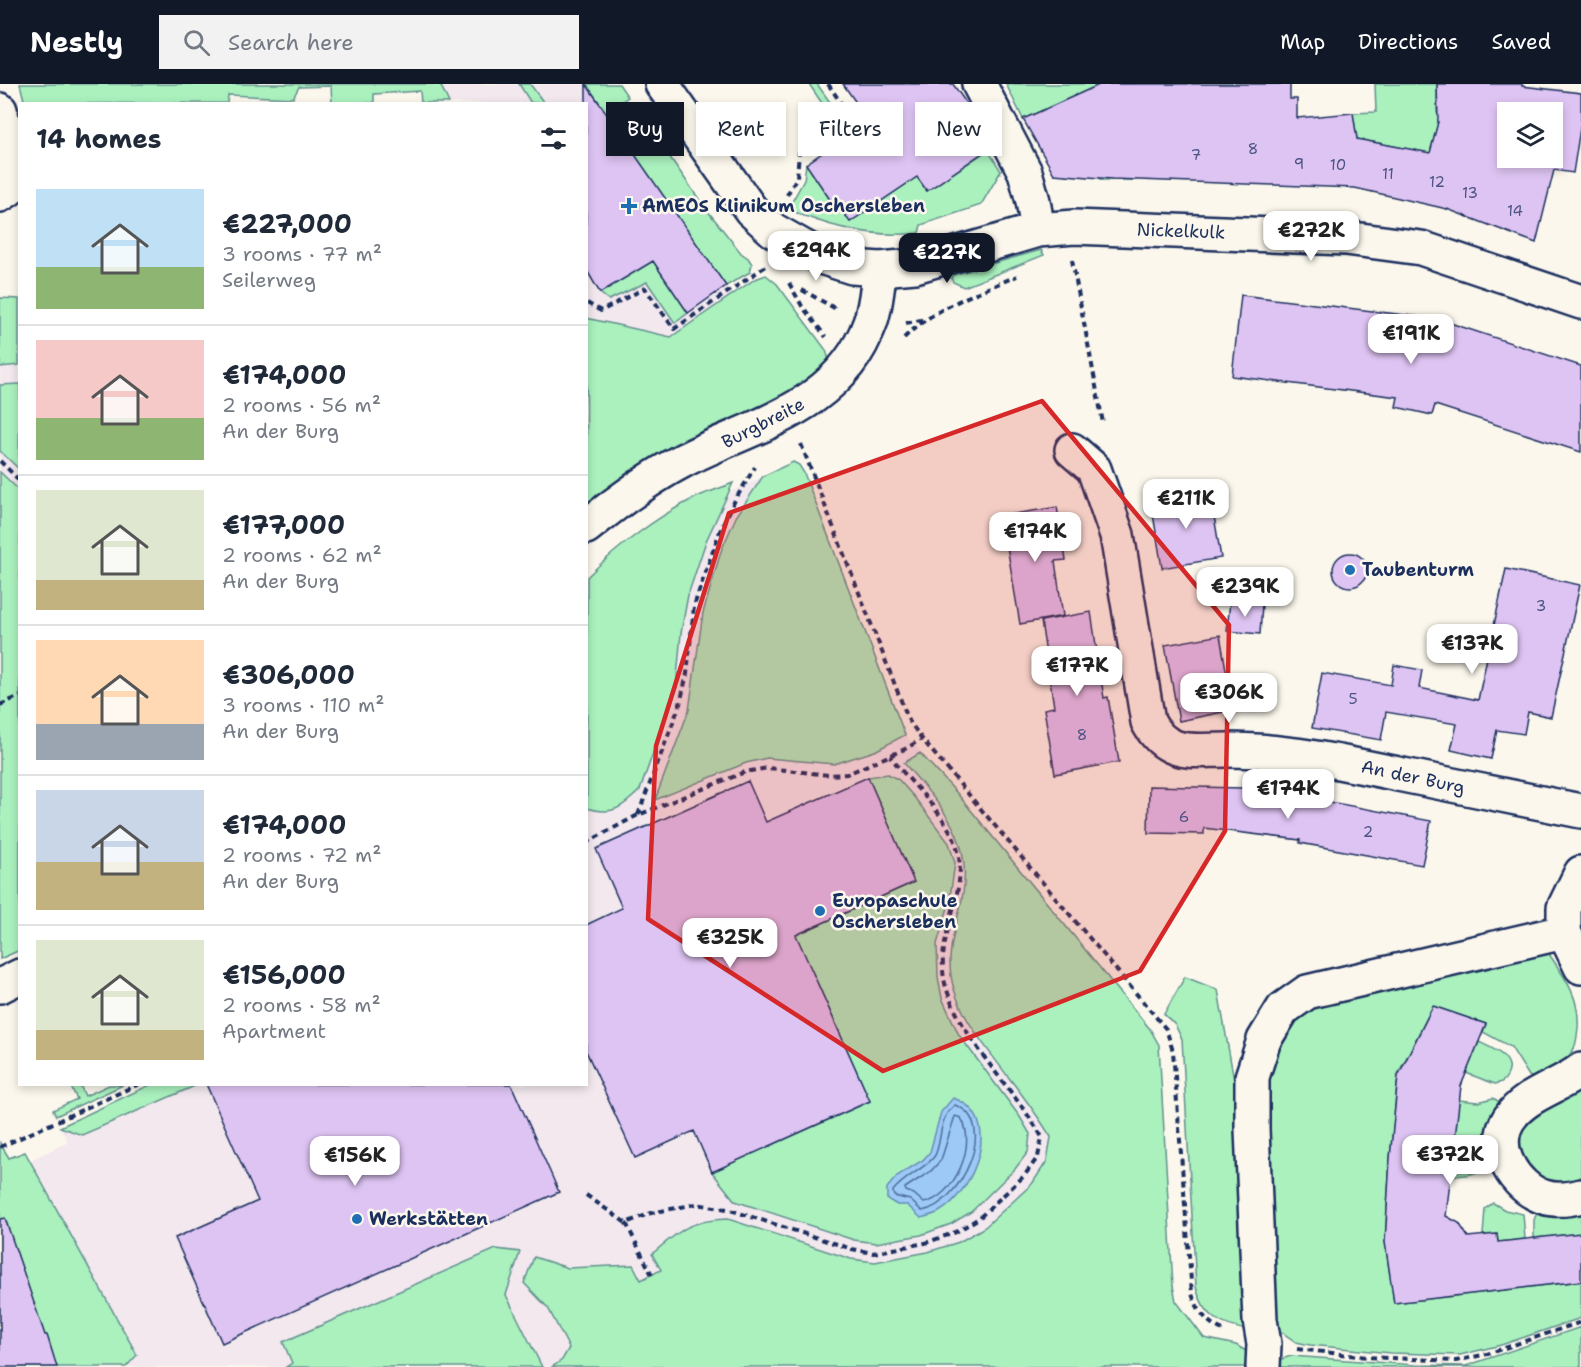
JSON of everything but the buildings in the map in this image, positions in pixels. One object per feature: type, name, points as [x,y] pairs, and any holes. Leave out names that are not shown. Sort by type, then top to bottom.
[{"type":"street","name":"Nickelkulk","points":[[662,84],[751,210],[773,230],[821,257],[852,267],[880,269],[915,266],[1038,230],[1074,227],[1346,238],[1421,248],[1581,302]]},
{"type":"street","points":[[979,84],[1025,172],[1038,230]]},
{"type":"street","points":[[0,110],[15,176],[9,198]]},
{"type":"street","name":"Burgbreite","points":[[588,526],[652,479],[685,460],[796,410],[824,389],[852,359],[861,344],[871,322],[880,269]]},
{"type":"street","name":"An der Burg","points":[[1072,450],[1094,469],[1117,535],[1148,722],[1154,733],[1164,743],[1182,750],[1255,750],[1310,756],[1581,811]]},
{"type":"street","points":[[1581,873],[1564,908],[1564,932],[1581,967]]},
{"type":"street","points":[[1263,1356],[1259,1308],[1252,1077],[1264,1040],[1283,1009],[1307,992],[1564,932]]},
{"type":"street","points":[[0,986],[18,977]]},
{"type":"street","points":[[1581,1070],[1520,1106],[1508,1120],[1503,1139],[1504,1156],[1510,1169],[1526,1189],[1546,1198],[1568,1200],[1581,1196]]},
{"type":"path","points":[[828,84],[841,102]]},
{"type":"path","points":[[773,230],[780,208],[798,177],[799,156]]},
{"type":"path","points":[[1080,258],[1071,258],[1103,423]]},
{"type":"path","points":[[588,304],[601,311],[645,288],[674,328],[767,266]]},
{"type":"path","points":[[926,319],[951,303],[1023,273]]},
{"type":"path","points":[[800,443],[909,721],[1166,1029],[1173,1051],[1192,1294],[1209,1323],[1263,1356],[1456,1361],[1487,1354],[1581,1322]]},
{"type":"path","points":[[0,461],[18,479]]},
{"type":"path","points":[[638,814],[680,704],[687,674],[694,606],[702,582],[720,531],[735,500],[757,464]]},
{"type":"path","points":[[0,705],[18,697]]},
{"type":"path","points":[[588,842],[638,814],[745,772],[768,768],[829,775],[847,774],[890,756],[922,739]]},
{"type":"path","points":[[626,1223],[651,1213],[696,1204],[727,1209],[852,1249],[873,1253],[925,1243],[956,1232],[979,1218],[1024,1176],[1038,1157],[1042,1137],[1027,1112],[966,1031],[956,1014],[946,985],[943,965],[945,942],[960,877],[958,853],[953,838],[938,815],[890,756]]},
{"type":"path","points":[[0,1147],[135,1086]]},
{"type":"path","points":[[586,1195],[626,1223],[652,1275]]},
{"type":"highlighted area","points":[[1042,401],[1229,625],[1225,831],[1140,971],[883,1071],[648,919],[656,746],[729,513]]},
{"type":"shaded area","name":"AMEOS Klinikum Oschersleben","points":[[440,84],[586,84],[606,113],[606,156],[636,156],[788,374],[588,471],[588,102],[449,102]]},
{"type":"shaded area","points":[[0,298],[18,299],[18,509],[0,489]]},
{"type":"shaded area","name":"Europaschule Oschersleben","points":[[793,462],[799,465],[905,734],[956,792],[1150,1029],[1159,1045],[1173,1286],[1176,1301],[1204,1338],[1206,1367],[100,1367],[14,1168],[68,1142],[60,1127],[150,1086],[588,1086],[588,594],[729,493]]},
{"type":"green space","points":[[20,84],[440,84],[449,102],[421,102],[420,91],[374,94],[374,102],[332,102],[331,86],[299,87],[293,98],[228,95],[227,102],[24,102]]},
{"type":"green space","points":[[519,84],[530,84],[543,102],[530,102]]},
{"type":"green space","points":[[586,84],[619,84],[628,97],[621,102],[606,102],[606,112]]},
{"type":"green space","points":[[809,84],[817,84],[830,102],[821,102]]},
{"type":"green space","points":[[1006,84],[1136,84],[1136,180],[1100,180],[1092,88],[1023,119]]},
{"type":"green space","points":[[1375,84],[1437,84],[1437,113],[1440,116],[1430,153],[1357,139],[1353,113],[1376,112]]},
{"type":"green space","points":[[635,156],[669,156],[703,205],[741,253],[748,258],[752,264],[750,272],[726,286]]},
{"type":"green space","points":[[979,156],[992,156],[1001,171],[981,205],[921,225],[919,233],[868,233],[836,226],[788,209],[804,180],[806,164],[833,204],[836,202],[850,222],[917,177],[927,191]]},
{"type":"green space","points":[[1041,250],[1044,255],[964,287],[953,282],[951,278],[953,275]]},
{"type":"green space","points":[[653,261],[688,313],[675,323],[647,282],[609,300],[600,293]]},
{"type":"green space","points":[[766,275],[777,284],[826,350],[829,360],[814,376],[781,402],[679,446],[634,470],[588,505],[588,318],[671,337],[755,279]]},
{"type":"green space","points":[[0,298],[18,299],[18,365],[0,367]]},
{"type":"green space","points":[[18,384],[18,468],[0,451],[0,385]]},
{"type":"green space","points":[[793,462],[799,465],[804,473],[905,735],[875,751],[834,764],[767,758],[746,763],[655,800],[689,710],[703,613],[721,551],[736,517],[763,476]]},
{"type":"green space","points":[[0,472],[18,489],[18,951],[0,959]]},
{"type":"green space","points":[[733,483],[706,541],[688,595],[681,633],[676,688],[640,790],[628,802],[616,809],[603,811],[588,808],[588,576],[625,543],[654,522],[699,496]]},
{"type":"green space","points":[[920,753],[956,792],[1150,1029],[1159,1045],[1173,1286],[1176,1301],[1204,1338],[1236,1345],[1254,1356],[1253,1367],[552,1367],[562,1360],[569,1348],[548,1308],[524,1283],[534,1257],[568,1268],[633,1265],[641,1280],[661,1270],[652,1254],[678,1233],[695,1224],[728,1219],[851,1259],[875,1262],[928,1252],[959,1242],[985,1227],[1032,1184],[1047,1161],[1051,1137],[976,1034],[954,989],[950,958],[964,885],[964,864],[961,845],[954,828],[932,796],[904,763]]},
{"type":"green space","points":[[888,774],[899,780],[949,843],[955,863],[949,904],[937,944],[938,977],[942,998],[959,1035],[1030,1134],[1028,1152],[1015,1169],[971,1212],[951,1224],[921,1235],[876,1243],[854,1240],[735,1201],[712,1172],[870,1101],[813,973],[765,948],[914,882],[868,777]]},
{"type":"green space","points":[[1549,954],[1574,997],[1578,1027],[1573,1050],[1556,1067],[1536,1080],[1529,1076],[1511,1047],[1483,1032],[1486,1024],[1433,1006],[1398,1074],[1385,1242],[1394,1303],[1581,1281],[1581,1318],[1501,1345],[1460,1355],[1391,1353],[1310,1345],[1296,1342],[1273,1326],[1267,1099],[1273,1063],[1291,1026],[1313,1004],[1478,967]]},
{"type":"green space","points":[[1185,977],[1218,990],[1240,1114],[1250,1330],[1222,1323],[1215,1318],[1203,1306],[1196,1287],[1182,1039],[1175,1025],[1164,1014]]},
{"type":"green space","points":[[1479,1042],[1502,1054],[1509,1064],[1506,1078],[1502,1082],[1495,1084],[1466,1073]]},
{"type":"green space","points":[[70,1086],[80,1086],[85,1096],[107,1086],[121,1086],[56,1116],[53,1110],[77,1099]]},
{"type":"green space","points":[[148,1086],[195,1086],[82,1135],[60,1127]]},
{"type":"green space","points":[[1581,1087],[1581,1184],[1560,1187],[1534,1179],[1517,1147],[1521,1124],[1529,1114]]},
{"type":"green space","points":[[1493,1098],[1503,1104],[1492,1163],[1472,1174],[1450,1176],[1459,1100],[1478,1102]]},
{"type":"green space","points":[[0,1143],[9,1158],[25,1152],[137,1355],[126,1367],[0,1367]]},
{"type":"green space","points":[[1493,1203],[1505,1210],[1523,1214],[1525,1239],[1498,1242],[1497,1234],[1483,1235],[1485,1209]]},
{"type":"green space","points":[[1581,1210],[1581,1233],[1534,1238],[1534,1220],[1537,1213]]},
{"type":"green space","points":[[496,1249],[520,1252],[506,1295],[542,1367],[286,1367],[292,1363],[283,1342]]},
{"type":"green space","points":[[1581,1327],[1581,1367],[1274,1367],[1282,1359],[1291,1356],[1415,1365],[1466,1366]]},
{"type":"water","points":[[953,1098],[969,1107],[978,1121],[981,1137],[979,1154],[973,1172],[952,1202],[937,1213],[921,1218],[907,1205],[897,1205],[887,1199],[887,1188],[897,1176],[923,1160],[930,1152],[941,1112]]},
{"type":"place","name":"AMEOS Klinikum Oschersleben","points":[[629,206]]},
{"type":"place","name":"Taubenturm","points":[[1350,570]]},
{"type":"place","name":"Europaschule Oschersleben","points":[[820,911]]},
{"type":"place","name":"Werkstätten","points":[[357,1219]]}]
